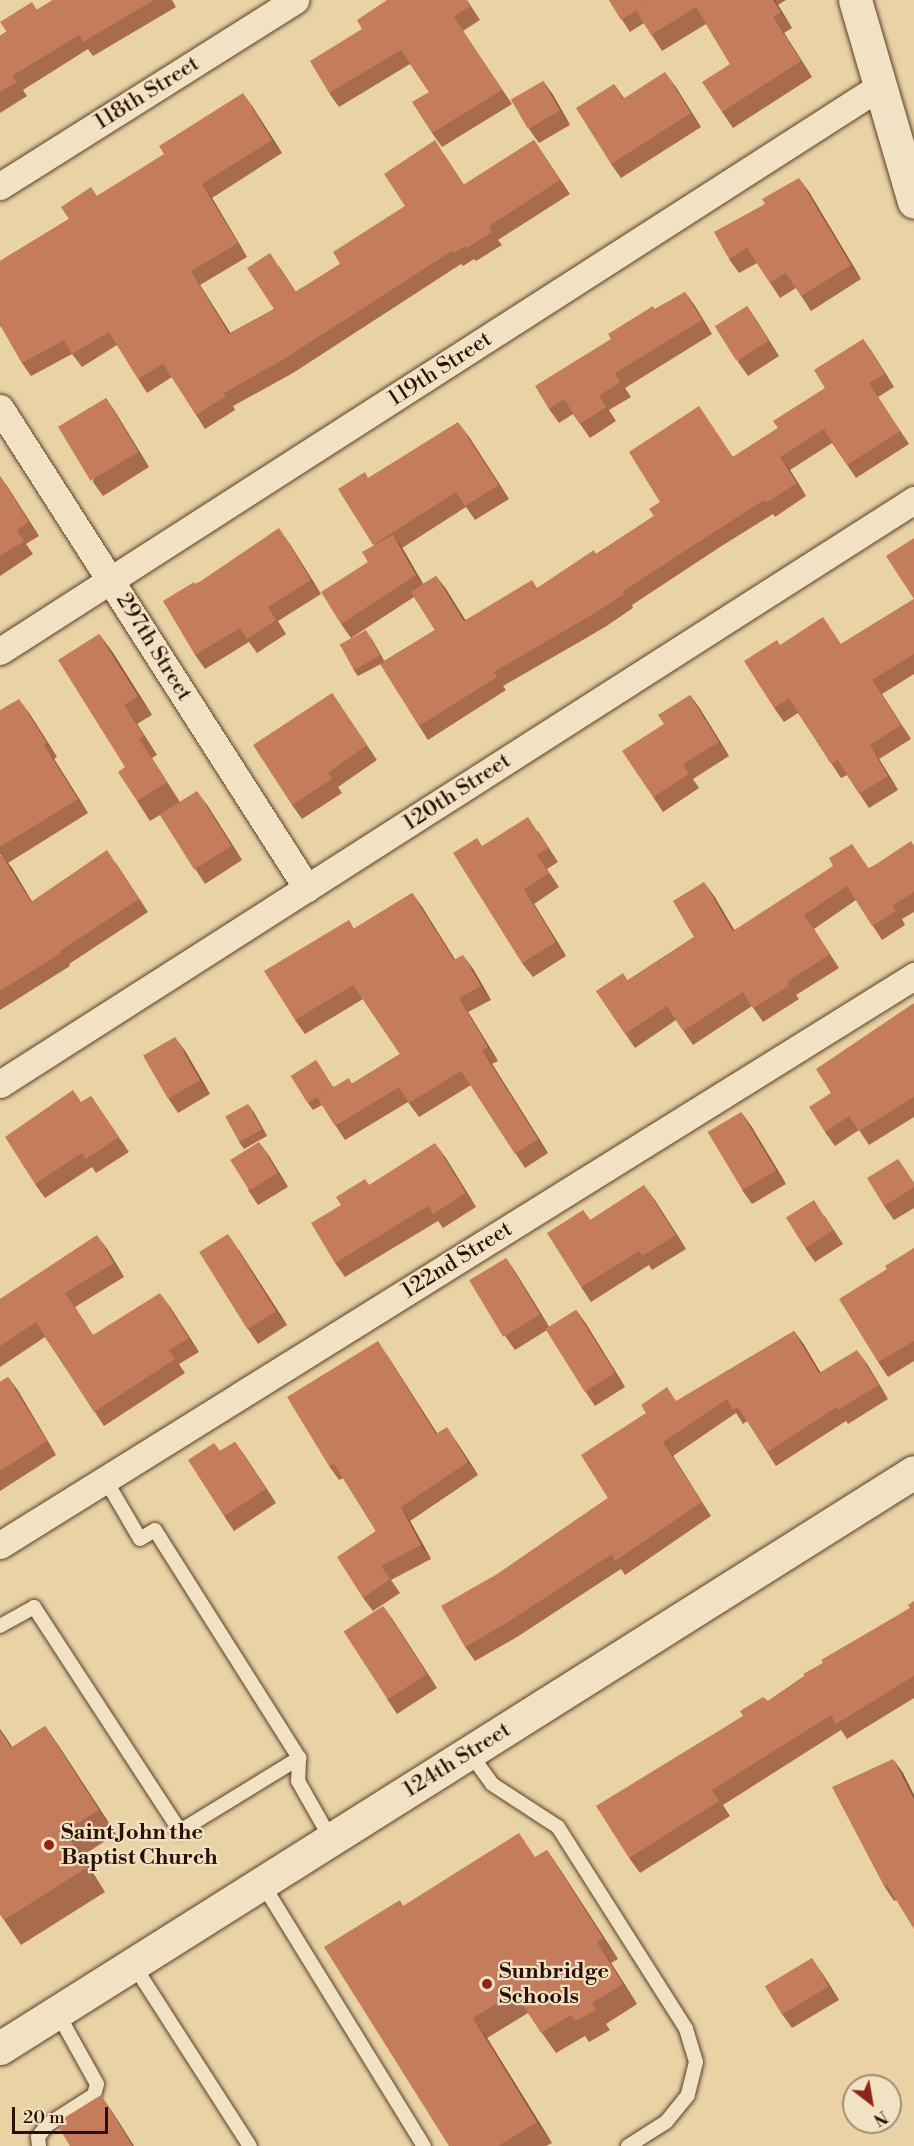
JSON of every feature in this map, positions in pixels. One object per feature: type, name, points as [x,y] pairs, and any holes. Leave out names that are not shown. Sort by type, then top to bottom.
[{"type":"street","name":"118th Street","points":[[0,186],[295,0]]},
{"type":"street","points":[[855,0],[914,202]]},
{"type":"street","name":"119th Street","points":[[0,651],[879,87]]},
{"type":"street","name":"297th Street","points":[[0,408],[307,888]]},
{"type":"street","name":"120th Street","points":[[0,1084],[914,500]]},
{"type":"street","name":"122nd Street","points":[[0,1545],[914,976]]},
{"type":"street","name":"124th Street","points":[[0,2048],[914,1472]]},
{"type":"lane","points":[[105,1479],[140,1539],[155,1530],[299,1758],[298,1780],[331,1839]]},
{"type":"lane","points":[[0,1626],[34,1607],[180,1831],[299,1758]]},
{"type":"lane","points":[[469,1752],[492,1784],[558,1827],[686,2029],[696,2062],[688,2095],[666,2122],[628,2146]]},
{"type":"lane","points":[[262,1883],[424,2146]]},
{"type":"lane","points":[[133,1964],[250,2146]]},
{"type":"lane","points":[[39,2146],[38,2138],[47,2126],[94,2095],[97,2084],[57,2012]]},
{"type":"building","points":[[53,0],[154,0],[83,42],[79,35],[12,76],[17,82],[0,92],[0,36],[7,32],[0,22],[32,2],[37,10]]},
{"type":"building","points":[[387,0],[466,0],[470,6],[454,17],[502,90],[432,133],[412,102],[429,92],[401,50],[329,93],[310,61],[362,29],[357,20]]},
{"type":"building","points":[[609,0],[648,0],[621,20]]},
{"type":"building","points":[[648,0],[773,0],[781,12],[773,17],[801,61],[722,112],[702,82],[730,64],[696,7],[651,35],[635,9]]},
{"type":"building","points":[[665,72],[691,113],[611,164],[576,108],[614,84],[623,99]]},
{"type":"building","points":[[543,81],[560,110],[528,129],[511,100]]},
{"type":"building","points":[[243,93],[272,140],[202,184],[238,243],[191,271],[229,334],[274,309],[247,268],[270,253],[295,292],[340,264],[333,252],[405,206],[384,174],[435,140],[463,185],[534,140],[560,180],[489,226],[492,232],[467,248],[465,246],[454,253],[452,251],[284,359],[224,393],[226,396],[196,415],[163,364],[138,379],[109,332],[72,354],[64,340],[22,363],[0,325],[0,261],[69,219],[61,207],[91,187],[97,196],[164,154],[159,146]]},
{"type":"building","points":[[799,178],[851,265],[801,296],[786,273],[770,283],[747,248],[729,259],[714,232],[765,204],[762,199]]},
{"type":"building","points":[[685,292],[702,320],[615,373],[620,382],[599,396],[606,407],[580,424],[564,399],[549,409],[535,386],[611,339],[608,334],[653,306],[655,310]]},
{"type":"building","points":[[747,306],[769,341],[737,361],[715,326]]},
{"type":"building","points":[[863,339],[885,374],[869,383],[900,431],[847,465],[824,429],[780,457],[797,483],[766,503],[764,500],[711,534],[622,592],[624,594],[595,613],[494,672],[497,677],[419,726],[380,664],[435,630],[411,592],[436,576],[464,621],[532,580],[537,588],[594,550],[596,554],[654,516],[649,509],[660,502],[629,452],[699,406],[733,457],[778,428],[773,421],[825,388],[814,370]]},
{"type":"building","points":[[106,398],[138,452],[90,481],[58,427]]},
{"type":"building","points":[[458,422],[499,485],[465,506],[456,492],[373,545],[338,489],[365,472],[368,478]]},
{"type":"building","points":[[0,476],[29,522],[17,530],[24,541],[0,556]]},
{"type":"building","points":[[279,528],[311,580],[268,607],[276,620],[247,639],[240,628],[195,655],[163,601],[194,582],[195,585]]},
{"type":"building","points":[[393,535],[416,575],[341,624],[321,592],[368,562],[362,552]]},
{"type":"building","points":[[914,538],[914,599],[886,556]]},
{"type":"building","points":[[914,599],[914,654],[872,680],[901,725],[870,745],[888,776],[859,794],[838,760],[831,764],[789,698],[774,708],[744,661],[777,640],[780,645],[823,617],[841,644]]},
{"type":"building","points":[[366,630],[380,655],[354,670],[340,645]]},
{"type":"building","points":[[99,634],[138,696],[124,705],[144,736],[139,739],[167,782],[137,801],[118,772],[125,767],[58,660]]},
{"type":"building","points":[[332,693],[367,745],[328,773],[332,779],[292,805],[253,745]]},
{"type":"building","points":[[690,695],[719,742],[683,764],[689,774],[653,797],[622,751],[664,724],[658,715]]},
{"type":"building","points":[[19,699],[47,743],[44,745],[78,799],[0,847],[0,710]]},
{"type":"building","points":[[197,791],[231,846],[194,869],[160,814]]},
{"type":"building","points":[[528,817],[548,848],[537,855],[549,873],[524,889],[556,942],[522,963],[453,853],[477,838],[482,846]]},
{"type":"building","points":[[911,841],[914,846],[914,892],[892,906],[896,911],[872,926],[847,886],[804,915],[830,954],[787,982],[789,986],[753,1008],[743,992],[683,1031],[667,1006],[625,1034],[596,991],[623,973],[628,981],[694,937],[673,901],[704,882],[733,931],[833,866],[829,858],[852,844],[869,869]]},
{"type":"building","points":[[107,850],[139,899],[60,951],[61,953],[0,991],[0,857],[2,855],[31,902]]},
{"type":"building","points":[[412,893],[454,960],[463,955],[481,986],[459,998],[488,1047],[482,1050],[538,1139],[515,1154],[461,1071],[409,1103],[399,1087],[335,1126],[317,1097],[349,1078],[352,1084],[400,1054],[353,985],[295,1020],[264,971],[349,920],[354,929]]},
{"type":"building","points":[[914,1003],[914,1097],[859,1131],[849,1116],[825,1132],[809,1107],[831,1093],[816,1069]]},
{"type":"building","points":[[175,1037],[200,1080],[168,1099],[143,1056]]},
{"type":"building","points":[[316,1060],[333,1087],[308,1103],[291,1076]]},
{"type":"building","points":[[73,1090],[81,1102],[91,1096],[119,1137],[86,1159],[82,1153],[35,1184],[5,1137]]},
{"type":"building","points":[[248,1104],[262,1129],[239,1142],[225,1117]]},
{"type":"building","points":[[741,1112],[776,1170],[743,1190],[708,1132]]},
{"type":"building","points":[[259,1142],[278,1173],[249,1191],[230,1160]]},
{"type":"building","points":[[435,1143],[466,1193],[433,1214],[428,1206],[335,1263],[311,1223],[341,1205],[336,1197],[365,1179],[369,1185]]},
{"type":"building","points":[[898,1159],[914,1187],[884,1206],[867,1178]]},
{"type":"building","points":[[644,1185],[676,1235],[642,1256],[639,1251],[581,1287],[547,1233],[583,1210],[590,1220]]},
{"type":"building","points":[[814,1200],[833,1231],[805,1248],[786,1217]]},
{"type":"building","points":[[228,1234],[276,1311],[247,1329],[199,1252]]},
{"type":"building","points":[[97,1235],[114,1263],[65,1293],[93,1335],[160,1293],[189,1338],[169,1350],[175,1359],[94,1412],[36,1322],[0,1346],[0,1299]]},
{"type":"building","points":[[914,1248],[914,1341],[878,1362],[839,1299],[887,1269],[885,1266]]},
{"type":"building","points":[[506,1258],[540,1315],[503,1337],[469,1280]]},
{"type":"building","points":[[576,1310],[615,1373],[585,1392],[545,1329]]},
{"type":"building","points":[[794,1331],[819,1373],[857,1350],[879,1385],[838,1410],[837,1407],[767,1452],[738,1407],[733,1410],[727,1399],[663,1442],[702,1502],[615,1561],[612,1554],[508,1622],[465,1647],[441,1606],[499,1573],[608,1498],[581,1455],[646,1413],[641,1405],[667,1387],[676,1401]]},
{"type":"building","points":[[378,1341],[436,1434],[447,1427],[468,1462],[401,1507],[421,1545],[381,1566],[390,1579],[363,1598],[337,1557],[376,1531],[334,1464],[329,1466],[287,1397]]},
{"type":"building","points":[[8,1377],[47,1441],[0,1471],[0,1382]]},
{"type":"building","points":[[235,1442],[266,1489],[224,1516],[188,1460],[214,1443],[220,1451]]},
{"type":"building","points":[[914,1601],[914,1676],[836,1724],[831,1715],[712,1790],[719,1801],[629,1858],[596,1806],[743,1716],[740,1711],[763,1697],[768,1701],[805,1676],[803,1674],[823,1663],[821,1660],[910,1608],[908,1605]]},
{"type":"building","points":[[383,1606],[427,1674],[388,1700],[344,1632]]},
{"type":"building","name":"Saint John the Baptist Church","points":[[45,1726],[99,1810],[65,1831],[88,1867],[4,1920],[0,1914],[0,1731],[11,1748]]},
{"type":"building","points":[[893,1759],[914,1800],[914,1929],[887,1885],[884,1886],[832,1787]]},
{"type":"building","name":"Sunbridge Schools","points":[[519,1833],[535,1857],[547,1850],[603,1938],[597,1942],[623,1984],[592,2003],[596,2010],[575,2021],[571,2015],[541,2033],[515,1992],[473,2018],[537,2122],[498,2146],[449,2146],[324,1947],[400,1900],[403,1906]]},
{"type":"building","points":[[812,1958],[829,1986],[782,2015],[765,1986]]},
{"type":"building","points":[[101,2095],[132,2146],[70,2146],[56,2123]]},
{"type":"place","name":"Saint John the Baptist Church","points":[[49,1845]]},
{"type":"place","name":"Sunbridge Schools","points":[[487,1984]]}]
